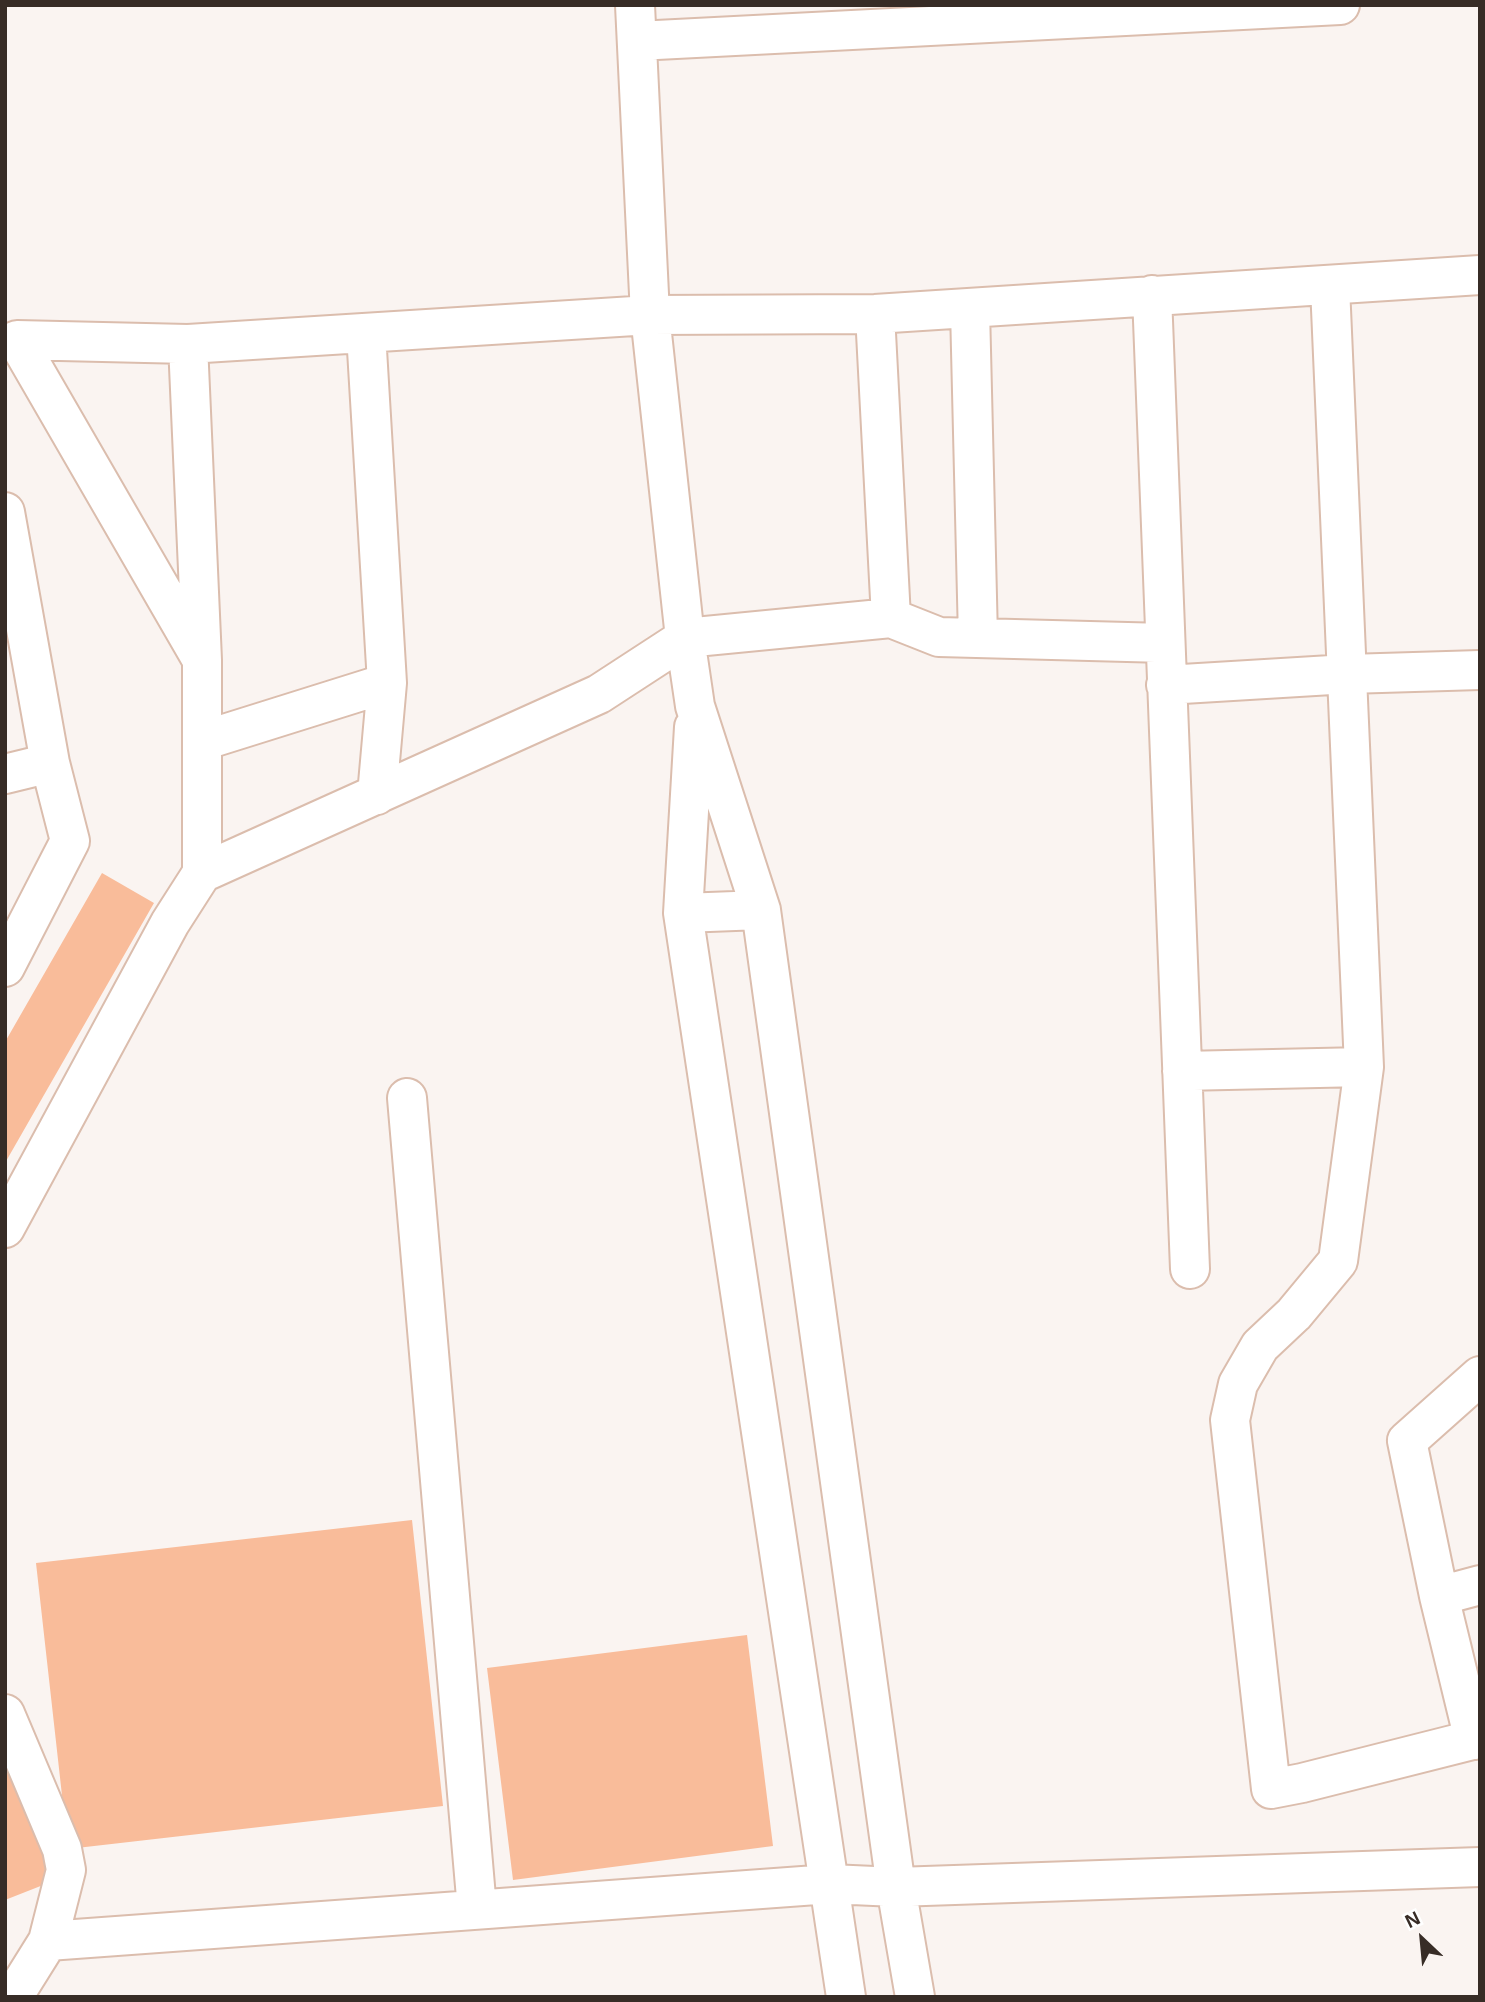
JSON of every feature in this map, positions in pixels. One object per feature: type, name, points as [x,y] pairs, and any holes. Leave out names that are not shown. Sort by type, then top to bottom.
[{"type":"street","points":[[915,1997],[897,1887],[761,910],[695,706],[685,638],[650,315],[636,23],[1340,5]]},
{"type":"street","points":[[202,660],[17,340],[188,344],[650,315],[875,314],[1480,275]]},
{"type":"street","points":[[1330,286],[1364,1067],[1338,1261],[1294,1314],[1260,1346],[1238,1384],[1230,1420],[1271,1789],[1477,1739],[1438,1596],[1407,1441],[1480,1376]]},
{"type":"street","points":[[1152,295],[1190,1269]]},
{"type":"street","points":[[970,309],[978,638]]},
{"type":"street","points":[[875,314],[891,618]]},
{"type":"street","points":[[366,333],[387,683],[377,795]]},
{"type":"street","points":[[5,1228],[170,923],[202,873],[202,660],[188,344]]},
{"type":"street","points":[[5,512],[50,763],[70,841],[5,967]]},
{"type":"street","points":[[202,873],[599,694],[685,638],[891,618],[939,637],[1165,643]]},
{"type":"street","points":[[1167,685],[1348,674],[1480,670]]},
{"type":"street","points":[[202,741],[387,683]]},
{"type":"street","points":[[695,706],[683,913],[846,1997]]},
{"type":"street","points":[[5,774],[50,763]]},
{"type":"street","points":[[683,913],[761,910]]},
{"type":"street","points":[[1182,1071],[1364,1067]]},
{"type":"street","points":[[407,1098],[477,1909]]},
{"type":"street","points":[[1438,1596],[1480,1585]]},
{"type":"street","points":[[5,1714],[62,1849],[66,1870],[48,1941],[13,1997]]},
{"type":"street","points":[[48,1941],[830,1884],[897,1887],[1480,1867]]},
{"type":"building","points":[[102,873],[154,903],[5,1163],[5,1042]]},
{"type":"building","points":[[412,1520],[443,1806],[68,1849],[36,1563]]},
{"type":"building","points":[[747,1635],[773,1846],[513,1880],[487,1668]]},
{"type":"building","points":[[5,1734],[61,1878],[5,1900]]}]
